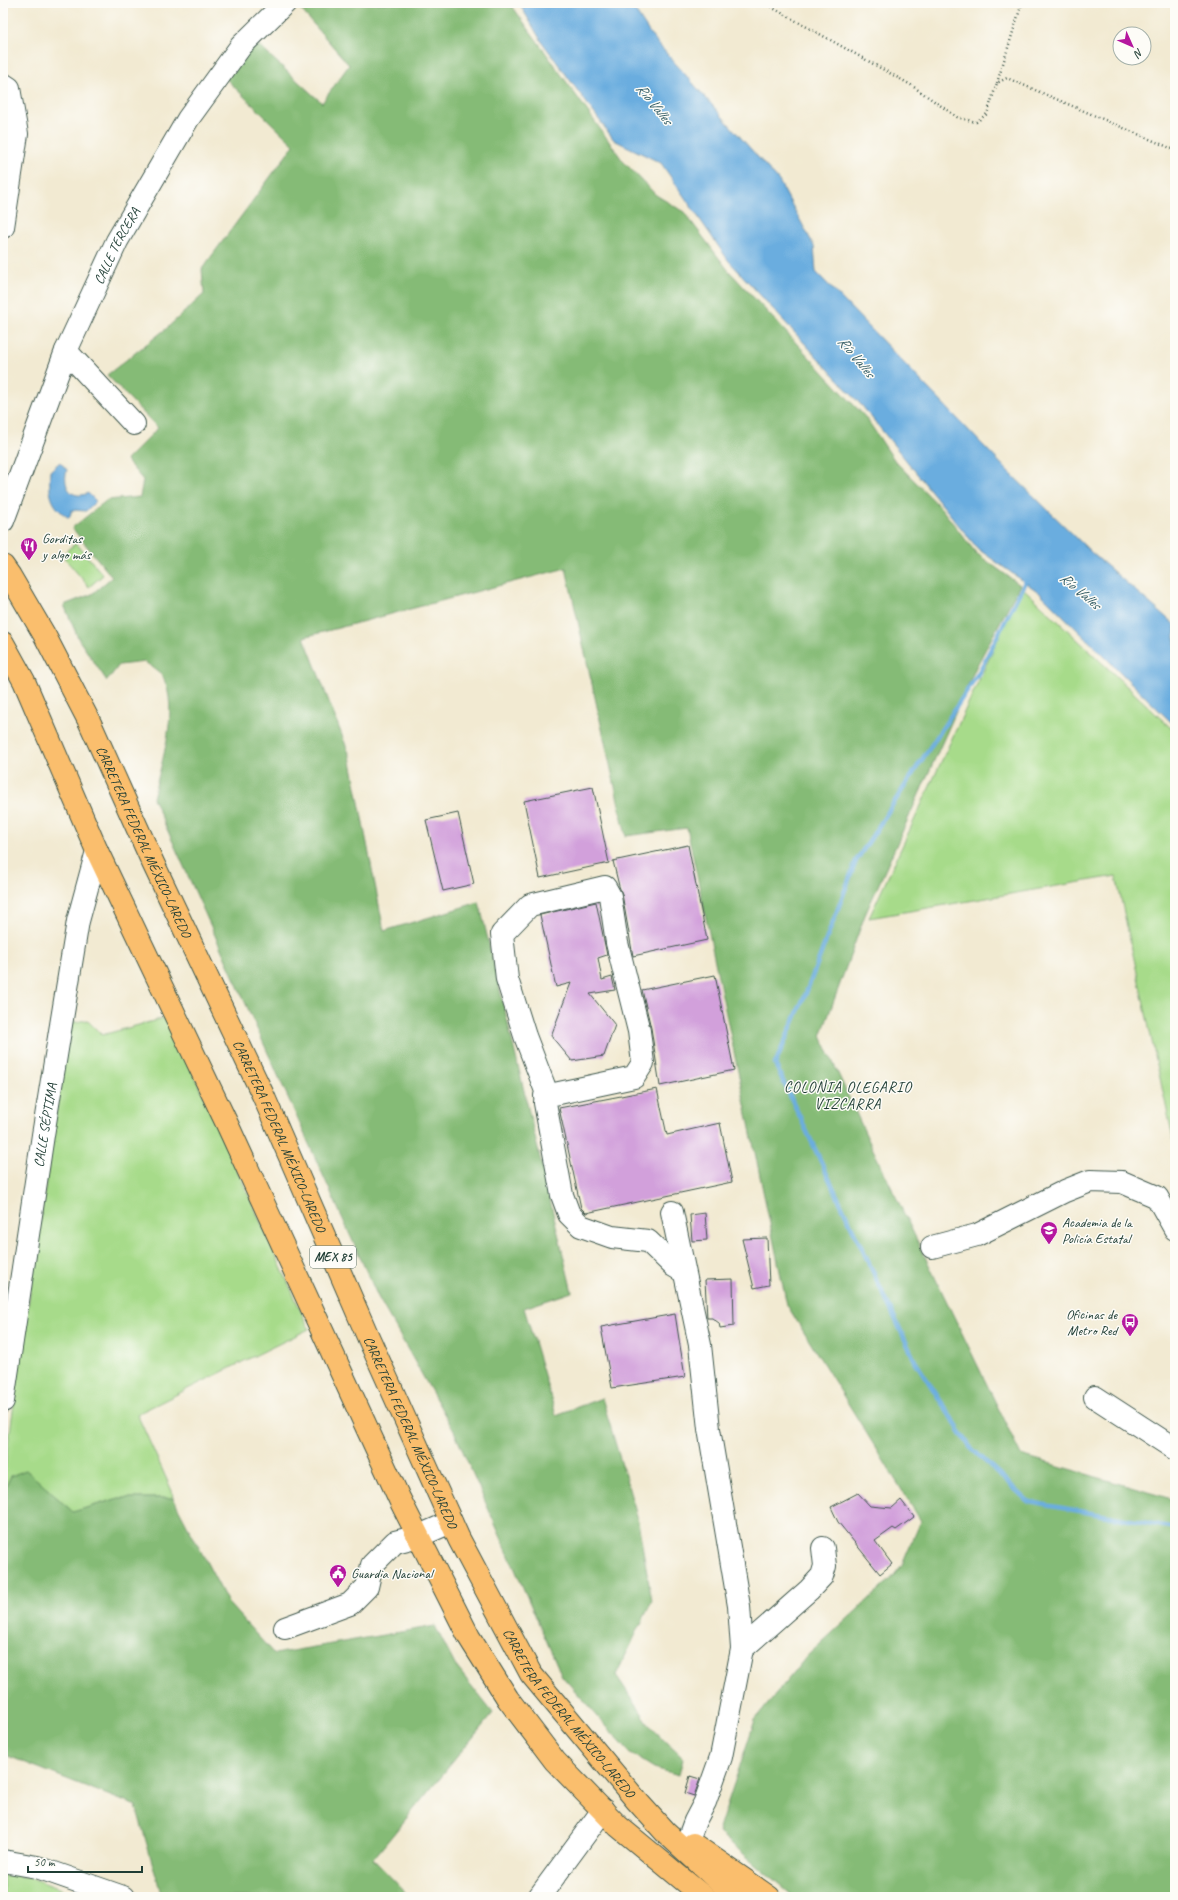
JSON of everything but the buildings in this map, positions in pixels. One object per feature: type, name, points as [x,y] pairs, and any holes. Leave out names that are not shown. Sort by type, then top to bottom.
[{"type":"main road","name":"CARRETERA FEDERAL MÉXICO-LAREDO","points":[[3,566],[45,636],[90,723],[153,863],[263,1095],[366,1332],[451,1522],[531,1674],[637,1801],[665,1832],[736,1897]]},
{"type":"main road","name":"MEX 85","points":[[3,643],[24,681],[97,851],[228,1126],[419,1536],[469,1637],[508,1699],[555,1761],[618,1826],[704,1897]]},
{"type":"main road","points":[[637,1801],[688,1840],[769,1897]]},
{"type":"main road","points":[[618,1826],[637,1853],[660,1879],[680,1897]]},
{"type":"street","name":"CALLE TERCERA","points":[[3,521],[66,351],[117,241],[188,119],[241,46],[285,3]]},
{"type":"street","points":[[3,84],[9,88],[17,134],[3,227]]},
{"type":"street","points":[[66,351],[134,424]]},
{"type":"street","name":"CALLE SÉPTIMA","points":[[3,1400],[43,1135],[78,921],[97,851]]},
{"type":"street","points":[[545,1096],[634,1077],[643,1063],[639,1031],[617,943],[610,896],[605,887],[530,904],[502,934],[507,979],[525,1036],[546,1091],[545,1096],[545,1103],[562,1195],[569,1214],[581,1226],[612,1237],[648,1241],[674,1266],[684,1272]]},
{"type":"street","points":[[932,1247],[977,1235],[1064,1191],[1090,1181],[1122,1182],[1157,1197],[1175,1229]]},
{"type":"street","points":[[672,1212],[700,1345],[709,1429],[739,1606],[742,1649],[721,1757],[705,1802],[695,1821],[688,1840]]},
{"type":"street","points":[[1095,1396],[1175,1449]]},
{"type":"street","points":[[285,1628],[350,1604],[367,1587],[372,1565],[394,1542],[419,1536],[451,1522]]},
{"type":"street","points":[[742,1649],[809,1590],[822,1576],[825,1566],[823,1548]]},
{"type":"street","points":[[539,1897],[603,1810]]},
{"type":"street","points":[[3,1861],[37,1867],[123,1897]]},
{"type":"path","points":[[764,3],[911,85],[956,117],[976,122],[987,114],[1022,3]]},
{"type":"path","points":[[997,83],[1007,78],[1039,90],[1175,150]]},
{"type":"green space","points":[[299,3],[510,3],[623,161],[656,195],[684,212],[728,270],[866,418],[895,461],[941,508],[976,553],[1020,585],[976,667],[865,915],[821,1036],[867,1137],[1021,1455],[1175,1500],[1175,1897],[794,1897],[718,1832],[755,1720],[807,1656],[891,1579],[902,1565],[921,1521],[787,1305],[687,828],[626,836],[566,568],[304,637],[350,756],[384,931],[479,902],[572,1292],[524,1308],[556,1415],[602,1398],[637,1516],[652,1601],[616,1675],[653,1730],[683,1758],[679,1775],[654,1768],[630,1753],[562,1676],[454,1431],[378,1297],[153,798],[164,753],[169,721],[170,705],[168,691],[163,677],[145,662],[119,665],[107,681],[79,640],[64,605],[92,594],[112,577],[72,528],[107,500],[140,497],[143,480],[126,460],[158,428],[107,375],[167,328],[204,294],[202,269],[294,145],[226,79],[243,53],[258,45],[322,103],[349,65],[297,5]]},
{"type":"green space","points":[[76,543],[103,575],[89,587],[62,555]]},
{"type":"green space","points":[[1022,587],[1175,732],[1175,1147],[1116,876],[869,918]]},
{"type":"green space","points":[[168,1017],[309,1329],[137,1414],[172,1491],[173,1498],[119,1498],[73,1512],[26,1470],[11,1476],[3,1492],[3,1480],[69,1023],[87,1020],[102,1035]]},
{"type":"green space","points":[[26,1470],[73,1512],[119,1498],[173,1498],[228,1603],[274,1654],[435,1626],[455,1665],[493,1713],[373,1859],[410,1897],[162,1897],[136,1806],[3,1754],[3,1492],[11,1476]]},
{"type":"green space","points":[[3,1873],[34,1879],[82,1897],[3,1897]]},
{"type":"water","name":"Río Valles","points":[[519,3],[630,3],[653,38],[779,181],[814,246],[816,272],[1008,471],[1092,553],[1175,625],[1175,726],[1040,593],[978,549],[863,407],[728,260],[661,163],[614,140],[542,42]]},
{"type":"water","points":[[60,462],[67,470],[66,481],[69,490],[77,495],[88,493],[96,501],[86,511],[72,510],[69,518],[57,508],[50,492],[50,471]]},
{"type":"waterway","points":[[1027,578],[979,672],[856,861],[806,993],[775,1064],[915,1361],[970,1447],[1029,1502],[1175,1528]]},
{"type":"place","name":"Gorditas y algo más","points":[[29,561]]},
{"type":"place","name":"Academia de la Policía Estatal","points":[[1049,1245]]},
{"type":"place","name":"Oficinas de Metro Red","points":[[1130,1337]]},
{"type":"place","name":"Guardia Nacional","points":[[338,1588]]},
{"type":"district","name":"COLONIA OLEGARIO VIZCARRA","points":[[848,1096]]}]
